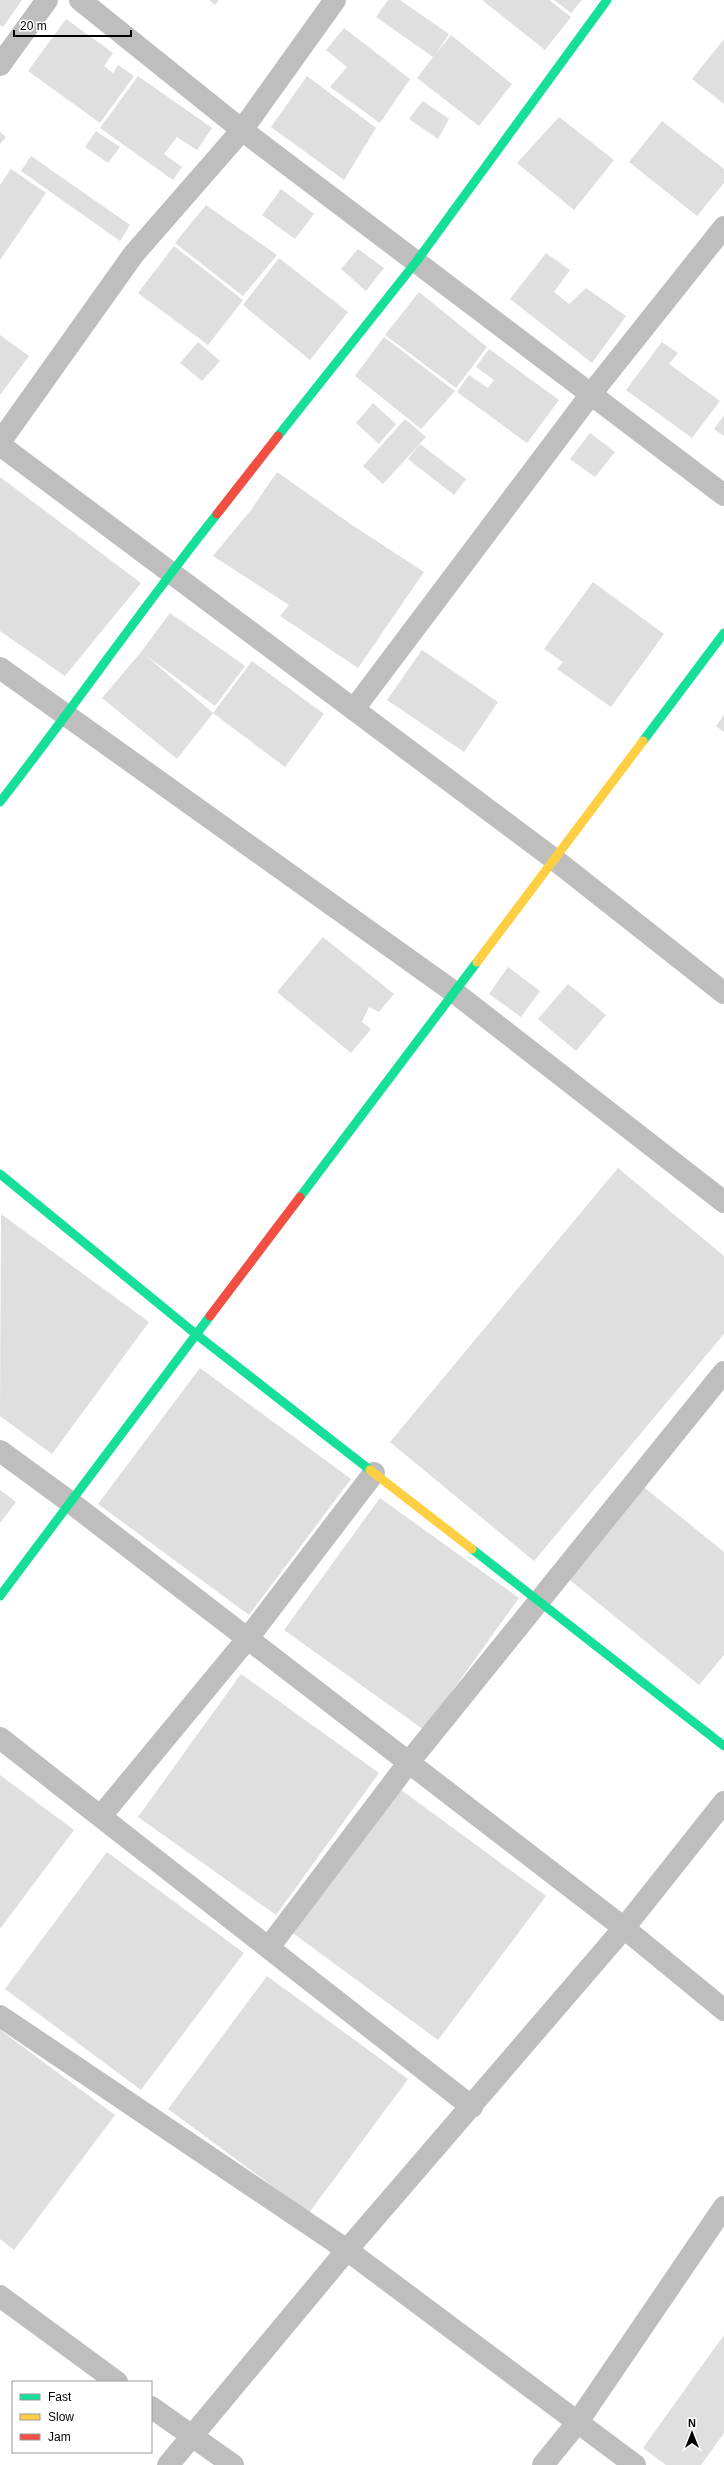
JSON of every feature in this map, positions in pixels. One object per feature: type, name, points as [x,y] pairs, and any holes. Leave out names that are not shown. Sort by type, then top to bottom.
[{"type":"street","points":[[0,65],[47,0]]},
{"type":"street","points":[[80,0],[242,130],[724,495]]},
{"type":"street","points":[[0,442],[133,255],[242,130],[335,0]]},
{"type":"street","points":[[0,802],[67,716],[170,573],[416,262],[607,0]]},
{"type":"street","points":[[354,709],[590,394],[724,227]]},
{"type":"street","points":[[0,446],[554,859],[724,992]]},
{"type":"street","points":[[0,1596],[724,633]]},
{"type":"street","points":[[0,668],[454,992],[724,1202]]},
{"type":"street","points":[[1,1176],[197,1335],[724,1746]]},
{"type":"street","points":[[269,1947],[409,1762],[724,1372]]},
{"type":"street","points":[[0,1451],[70,1502],[248,1638],[624,1928],[724,2010]]},
{"type":"street","points":[[101,1816],[248,1638],[374,1473]]},
{"type":"street","points":[[0,1738],[472,2107]]},
{"type":"street","points":[[168,2465],[347,2250],[472,2107],[624,1928],[724,1802]]},
{"type":"street","points":[[0,2016],[347,2250],[635,2465]]},
{"type":"street","points":[[543,2465],[577,2423],[724,2207]]},
{"type":"street","points":[[0,2296],[116,2381]]},
{"type":"street","points":[[152,2408],[233,2465]]},
{"type":"building","points":[[0,0],[22,0],[3,27],[0,25]]},
{"type":"building","points":[[209,0],[219,0],[215,5]]},
{"type":"building","points":[[388,0],[400,0],[449,34],[435,55],[451,35],[512,84],[479,126],[417,78],[433,57],[376,17]]},
{"type":"building","points":[[482,0],[549,0],[571,17],[545,50]]},
{"type":"building","points":[[554,0],[582,0],[571,13]]},
{"type":"building","points":[[66,19],[113,53],[104,66],[113,73],[118,65],[134,76],[100,123],[28,71]]},
{"type":"building","points":[[344,28],[410,79],[380,123],[330,87],[347,67],[326,50]]},
{"type":"building","points":[[724,39],[724,104],[692,79]]},
{"type":"building","points":[[138,76],[212,128],[197,150],[177,137],[164,154],[182,167],[173,180],[100,128]]},
{"type":"building","points":[[307,76],[376,128],[344,180],[271,127]]},
{"type":"building","points":[[423,101],[449,119],[438,139],[409,119]]},
{"type":"building","points":[[559,117],[614,160],[574,210],[517,163]]},
{"type":"building","points":[[662,121],[724,169],[724,183],[697,216],[629,162]]},
{"type":"building","points":[[96,131],[120,147],[108,163],[85,147]]},
{"type":"building","points":[[0,132],[6,137],[0,144]]},
{"type":"building","points":[[31,156],[130,225],[120,241],[21,171]]},
{"type":"building","points":[[11,169],[46,193],[0,260],[0,185]]},
{"type":"building","points":[[281,189],[314,214],[295,239],[262,215]]},
{"type":"building","points":[[206,205],[277,255],[243,296],[175,243]]},
{"type":"building","points":[[174,246],[243,300],[208,345],[138,293]]},
{"type":"building","points":[[358,249],[384,268],[366,291],[341,269]]},
{"type":"building","points":[[546,253],[570,270],[554,292],[569,304],[586,288],[626,316],[592,363],[510,299]]},
{"type":"building","points":[[279,258],[348,312],[310,360],[243,305]]},
{"type":"building","points":[[419,292],[487,347],[456,388],[385,335]]},
{"type":"building","points":[[0,335],[29,356],[0,395]]},
{"type":"building","points":[[384,337],[455,391],[421,429],[355,376]]},
{"type":"building","points":[[198,342],[220,361],[202,381],[180,363]]},
{"type":"building","points":[[662,342],[678,353],[669,364],[720,401],[692,438],[626,390]]},
{"type":"building","points":[[489,349],[559,400],[527,443],[457,392],[469,375],[488,388],[494,380],[476,367]]},
{"type":"building","points":[[373,403],[396,424],[379,444],[356,423]]},
{"type":"building","points":[[724,415],[724,436],[714,429]]},
{"type":"building","points":[[405,419],[426,437],[383,484],[363,466]]},
{"type":"building","points":[[590,433],[615,452],[595,477],[570,459]]},
{"type":"building","points":[[420,444],[466,479],[454,495],[408,459]]},
{"type":"building","points":[[277,472],[352,525],[424,572],[358,668],[280,616],[289,605],[213,556],[251,510]]},
{"type":"building","points":[[0,477],[141,583],[65,676],[0,631]]},
{"type":"building","points":[[593,582],[664,634],[611,707],[557,669],[563,662],[544,649]]},
{"type":"building","points":[[170,613],[245,666],[215,706],[144,654],[213,713],[177,759],[102,698],[141,652]]},
{"type":"building","points":[[422,650],[498,702],[464,752],[387,700]]},
{"type":"building","points":[[252,661],[324,714],[285,767],[213,713]]},
{"type":"building","points":[[724,715],[724,732],[716,726]]},
{"type":"building","points":[[323,937],[394,994],[379,1012],[369,1007],[362,1022],[371,1029],[351,1053],[277,992]]},
{"type":"building","points":[[508,967],[540,991],[521,1017],[489,994]]},
{"type":"building","points":[[568,984],[606,1015],[576,1051],[538,1019]]},
{"type":"building","points":[[618,1168],[724,1256],[724,1334],[534,1561],[390,1442]]},
{"type":"building","points":[[1,1214],[149,1322],[52,1454],[0,1416]]},
{"type":"building","points":[[200,1368],[351,1479],[249,1615],[98,1504]]},
{"type":"building","points":[[640,1484],[724,1552],[724,1655],[699,1685],[565,1576]]},
{"type":"building","points":[[0,1490],[16,1502],[0,1523]]},
{"type":"building","points":[[380,1498],[519,1598],[424,1730],[284,1630]]},
{"type":"building","points":[[241,1674],[379,1773],[276,1915],[138,1817]]},
{"type":"building","points":[[0,1775],[74,1830],[0,1929]]},
{"type":"building","points":[[397,1787],[546,1896],[438,2040],[290,1931]]},
{"type":"building","points":[[107,1852],[244,1953],[141,2090],[5,1989]]},
{"type":"building","points":[[267,1976],[408,2079],[309,2213],[168,2109]]},
{"type":"building","points":[[0,2030],[115,2115],[14,2250],[0,2239]]},
{"type":"building","points":[[724,2335],[724,2433],[701,2465],[666,2465],[643,2448]]},
{"type":"traffic: fast","points":[[278,436],[416,262],[607,0]]},
{"type":"traffic: fast","points":[[0,802],[189,549],[217,514]]},
{"type":"traffic: fast","points":[[643,741],[724,633]]},
{"type":"traffic: fast","points":[[300,1197],[477,962]]},
{"type":"traffic: fast","points":[[0,1174],[197,1335],[370,1470]]},
{"type":"traffic: fast","points":[[0,1596],[210,1316]]},
{"type":"traffic: fast","points":[[472,1549],[724,1746]]},
{"type":"traffic: slow","points":[[477,962],[643,741]]},
{"type":"traffic: slow","points":[[370,1470],[472,1549]]},
{"type":"traffic: jam","points":[[217,514],[278,436]]},
{"type":"traffic: jam","points":[[210,1316],[300,1197]]}]
